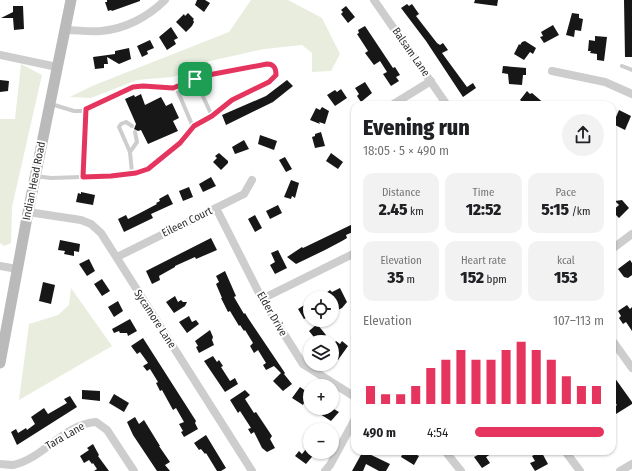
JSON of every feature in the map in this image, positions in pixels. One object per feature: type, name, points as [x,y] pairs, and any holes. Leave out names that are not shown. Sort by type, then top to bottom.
[{"type":"main road","name":"Indian Head Road","points":[[0,363],[49,103],[66,30],[71,0]]},
{"type":"street","points":[[66,30],[101,31],[124,26],[143,18],[155,10],[165,0]]},
{"type":"street","name":"Balsam Lane","points":[[374,0],[444,101]]},
{"type":"street","points":[[0,55],[57,67]]},
{"type":"street","points":[[552,71],[605,82],[632,94]]},
{"type":"street","points":[[398,101],[431,81]]},
{"type":"street","name":"Eileen Court","points":[[116,257],[244,194],[252,180]]},
{"type":"street","name":"Elder Drive","points":[[216,208],[262,299],[303,364],[351,395]]},
{"type":"street","name":"Sycamore Lane","points":[[28,212],[81,220],[91,224],[101,233],[252,471]]},
{"type":"street","points":[[616,246],[632,234]]},
{"type":"street","points":[[262,299],[351,255]]},
{"type":"street","points":[[0,266],[17,269]]},
{"type":"street","points":[[616,346],[632,368]]},
{"type":"street","name":"Tara Lane","points":[[0,464],[13,465],[28,458],[85,423],[96,422],[108,430],[134,471]]},
{"type":"street","points":[[325,471],[330,465],[351,426]]},
{"type":"street","points":[[448,455],[461,471]]},
{"type":"street","points":[[568,455],[580,471]]},
{"type":"street","points":[[620,471],[632,464]]},
{"type":"lane","points":[[35,176],[51,178],[83,177],[144,171],[152,167],[180,143],[194,127],[212,116],[232,100],[269,82],[276,75],[275,68],[272,64],[267,64],[203,76],[176,87],[133,87],[86,109],[74,111],[49,103]]},
{"type":"lane","points":[[622,66],[632,70]]},
{"type":"lane","points":[[195,79],[212,116]]},
{"type":"lane","points":[[176,87],[194,127]]},
{"type":"lane","points":[[83,177],[86,109]]},
{"type":"lane","points":[[132,126],[126,122],[121,124],[119,127],[130,152],[132,173]]},
{"type":"lane","points":[[130,152],[137,142],[135,132]]},
{"type":"shaded area","points":[[251,0],[288,0],[322,18],[340,54],[331,71],[312,72],[312,53],[302,45],[264,49],[210,61],[173,77],[137,80],[91,98],[70,97],[92,86],[229,32]]},
{"type":"shaded area","points":[[21,64],[42,75],[12,207],[11,243],[4,246],[0,243],[0,119],[15,119]]},
{"type":"shaded area","points":[[71,288],[112,346],[19,400],[29,324],[58,315],[69,305]]},
{"type":"building","points":[[107,0],[140,1],[108,11],[105,2],[107,2]]},
{"type":"building","points":[[197,0],[205,0],[210,3],[204,12],[195,5]]},
{"type":"building","points":[[475,0],[498,0],[497,6],[474,3]]},
{"type":"building","points":[[624,0],[632,0],[632,57],[625,57]]},
{"type":"building","points":[[407,4],[409,6],[412,4],[419,14],[416,16],[437,43],[440,45],[443,43],[448,50],[442,53],[467,87],[473,83],[476,88],[463,97],[426,41],[401,8]]},
{"type":"building","points":[[13,6],[23,6],[24,29],[14,30],[13,18],[1,18],[13,12]]},
{"type":"building","points":[[346,6],[355,17],[348,23],[341,14],[343,12],[341,10]]},
{"type":"building","points":[[188,13],[194,19],[194,22],[186,32],[176,22],[184,14],[185,16]]},
{"type":"building","points":[[572,13],[579,14],[579,18],[583,19],[581,31],[575,30],[574,37],[566,35]]},
{"type":"building","points":[[553,25],[559,35],[544,43],[540,37],[543,36],[541,32]]},
{"type":"building","points":[[365,26],[393,68],[395,67],[400,75],[396,77],[399,81],[391,86],[383,74],[387,72],[380,61],[374,65],[365,53],[368,51],[357,34],[359,33],[358,30]]},
{"type":"building","points":[[171,27],[178,38],[174,40],[176,44],[167,50],[159,37]]},
{"type":"building","points":[[595,36],[607,37],[604,61],[597,60],[597,54],[590,53],[591,51],[588,51],[589,40],[595,41]]},
{"type":"building","points":[[150,40],[154,48],[147,51],[148,54],[142,57],[137,46]]},
{"type":"building","points":[[525,41],[536,48],[533,54],[530,52],[524,60],[514,54],[519,44],[520,45]]},
{"type":"building","points":[[129,48],[131,59],[119,64],[107,57],[108,64],[104,64],[104,68],[95,69],[93,57],[115,54],[115,51]]},
{"type":"building","points":[[503,66],[526,68],[526,75],[523,75],[522,85],[509,84],[508,74],[502,73]]},
{"type":"building","points":[[0,80],[9,81],[8,91],[0,92]]},
{"type":"building","points":[[287,80],[293,86],[273,102],[226,125],[222,115],[266,96]]},
{"type":"building","points":[[365,82],[372,93],[360,101],[357,96],[359,94],[355,88]]},
{"type":"building","points":[[341,89],[347,98],[335,106],[327,95],[335,90],[337,92]]},
{"type":"building","points":[[527,91],[530,94],[532,93],[541,101],[521,101],[520,100]]},
{"type":"building","points":[[141,94],[145,105],[161,97],[166,106],[172,103],[179,118],[173,121],[178,131],[148,144],[141,130],[138,131],[134,129],[136,124],[125,99]]},
{"type":"building","points":[[322,107],[329,111],[325,124],[319,122],[320,124],[310,120],[316,108],[320,110]]},
{"type":"building","points":[[619,110],[631,116],[625,130],[616,126],[616,117]]},
{"type":"building","points":[[321,132],[325,146],[315,148],[312,137]]},
{"type":"building","points":[[260,135],[277,141],[274,150],[258,144]]},
{"type":"building","points":[[244,140],[249,149],[235,154],[232,147]]},
{"type":"building","points":[[219,153],[228,161],[228,163],[221,170],[213,162],[217,158],[215,156]]},
{"type":"building","points":[[331,153],[343,162],[338,169],[326,161]]},
{"type":"building","points":[[285,157],[292,169],[286,172],[279,160]]},
{"type":"building","points":[[211,177],[216,186],[203,192],[199,184]]},
{"type":"building","points":[[291,180],[299,183],[295,198],[292,196],[291,199],[284,197]]},
{"type":"building","points":[[189,187],[193,197],[183,201],[179,191]]},
{"type":"building","points":[[81,192],[95,195],[93,205],[76,202],[78,193],[81,194]]},
{"type":"building","points":[[168,194],[173,204],[151,214],[153,218],[124,232],[118,219],[126,215],[128,219],[140,213],[157,204],[156,203],[160,201],[159,199]]},
{"type":"building","points":[[622,200],[629,208],[619,218],[616,215],[616,208],[619,205],[616,201]]},
{"type":"building","points":[[278,205],[282,213],[270,219],[266,211]]},
{"type":"building","points":[[255,215],[262,228],[255,232],[248,219]]},
{"type":"building","points":[[351,225],[351,233],[346,235],[347,238],[325,250],[296,264],[287,257],[302,247],[303,248]]},
{"type":"building","points":[[211,238],[217,250],[196,259],[195,257],[175,266],[159,276],[160,280],[152,284],[146,271]]},
{"type":"building","points":[[60,240],[80,244],[79,252],[74,251],[74,256],[64,254],[65,251],[58,250]]},
{"type":"building","points":[[278,250],[287,268],[275,274],[270,265],[275,262],[271,253]]},
{"type":"building","points":[[89,259],[95,271],[87,276],[79,264]]},
{"type":"building","points":[[630,260],[632,263],[632,275],[628,278],[624,277],[618,269]]},
{"type":"building","points":[[225,271],[236,296],[234,297],[244,314],[245,313],[292,384],[283,391],[273,381],[281,373],[274,366],[266,370],[263,365],[266,363],[258,350],[254,353],[250,346],[253,343],[245,330],[244,331],[240,325],[239,326],[230,311],[228,312],[221,298],[216,284],[219,282],[216,276]]},
{"type":"building","points":[[102,279],[110,291],[102,296],[94,284]]},
{"type":"building","points":[[43,282],[55,285],[51,304],[39,301]]},
{"type":"building","points":[[340,288],[347,302],[339,310],[339,291],[334,291]]},
{"type":"building","points":[[175,296],[178,302],[181,300],[183,302],[187,302],[185,306],[174,313],[166,302]]},
{"type":"building","points":[[118,301],[123,311],[114,317],[108,307]]},
{"type":"building","points":[[627,305],[630,309],[632,307],[632,331],[626,322],[623,324],[619,318],[621,316],[618,311]]},
{"type":"building","points":[[303,306],[303,317],[298,309]]},
{"type":"building","points":[[189,316],[192,322],[196,320],[199,324],[187,333],[179,322]]},
{"type":"building","points":[[130,319],[137,331],[128,336],[127,333],[120,333],[119,331],[114,333],[112,329]]},
{"type":"building","points":[[314,327],[319,327],[326,335],[312,335],[309,331]]},
{"type":"building","points":[[210,330],[214,345],[199,353],[196,347],[198,346],[195,341]]},
{"type":"building","points":[[143,338],[196,421],[195,423],[198,429],[184,437],[181,432],[183,431],[179,424],[184,422],[176,408],[173,410],[162,390],[160,391],[156,383],[158,382],[150,369],[147,371],[143,366],[148,363],[140,352],[137,354],[131,346]]},
{"type":"building","points":[[342,341],[348,346],[339,359],[339,343]]},
{"type":"building","points":[[213,356],[217,362],[219,360],[223,366],[221,367],[230,381],[235,378],[238,384],[225,392],[204,361]]},
{"type":"building","points":[[616,380],[632,402],[632,404],[616,414]]},
{"type":"building","points":[[300,387],[303,389],[303,405],[292,398]]},
{"type":"building","points":[[82,390],[100,391],[100,401],[82,399]]},
{"type":"building","points":[[245,390],[250,395],[245,399],[254,413],[256,412],[272,436],[270,439],[275,448],[267,452],[262,448],[254,432],[251,434],[248,429],[251,428],[240,411],[238,413],[230,400]]},
{"type":"building","points":[[114,394],[129,403],[124,412],[109,403]]},
{"type":"building","points":[[70,396],[77,407],[17,445],[11,432],[16,429],[18,433],[26,428],[27,430],[35,424],[31,417],[44,408],[48,414],[67,403],[64,399]]},
{"type":"building","points":[[322,415],[336,415],[331,421]]},
{"type":"building","points":[[135,417],[139,424],[144,420],[170,462],[165,465],[170,471],[157,471],[133,435],[127,422]]},
{"type":"building","points":[[206,435],[226,468],[221,471],[217,471],[206,453],[205,454],[201,449],[199,450],[194,443]]},
{"type":"building","points":[[93,444],[99,455],[98,456],[109,471],[94,471],[97,469],[93,463],[92,464],[89,460],[84,463],[80,456],[89,450],[87,448]]},
{"type":"building","points":[[299,451],[302,454],[303,453],[303,459],[310,459],[306,464],[295,456]]},
{"type":"building","points":[[361,455],[371,455],[390,464],[386,471],[379,471],[366,464],[363,471],[352,471]]},
{"type":"building","points":[[402,455],[419,456],[414,465],[401,457]]},
{"type":"building","points":[[478,455],[489,455],[486,457],[490,463],[482,468],[474,457]]},
{"type":"building","points":[[543,455],[548,464],[535,471],[530,463],[535,461],[532,456]]},
{"type":"route","points":[[267,64],[272,64],[276,71],[276,75],[269,82],[232,100],[212,116],[190,129],[180,143],[152,167],[136,173],[83,177],[86,109],[133,87],[150,86],[173,88],[195,79],[203,76],[267,64]]}]
